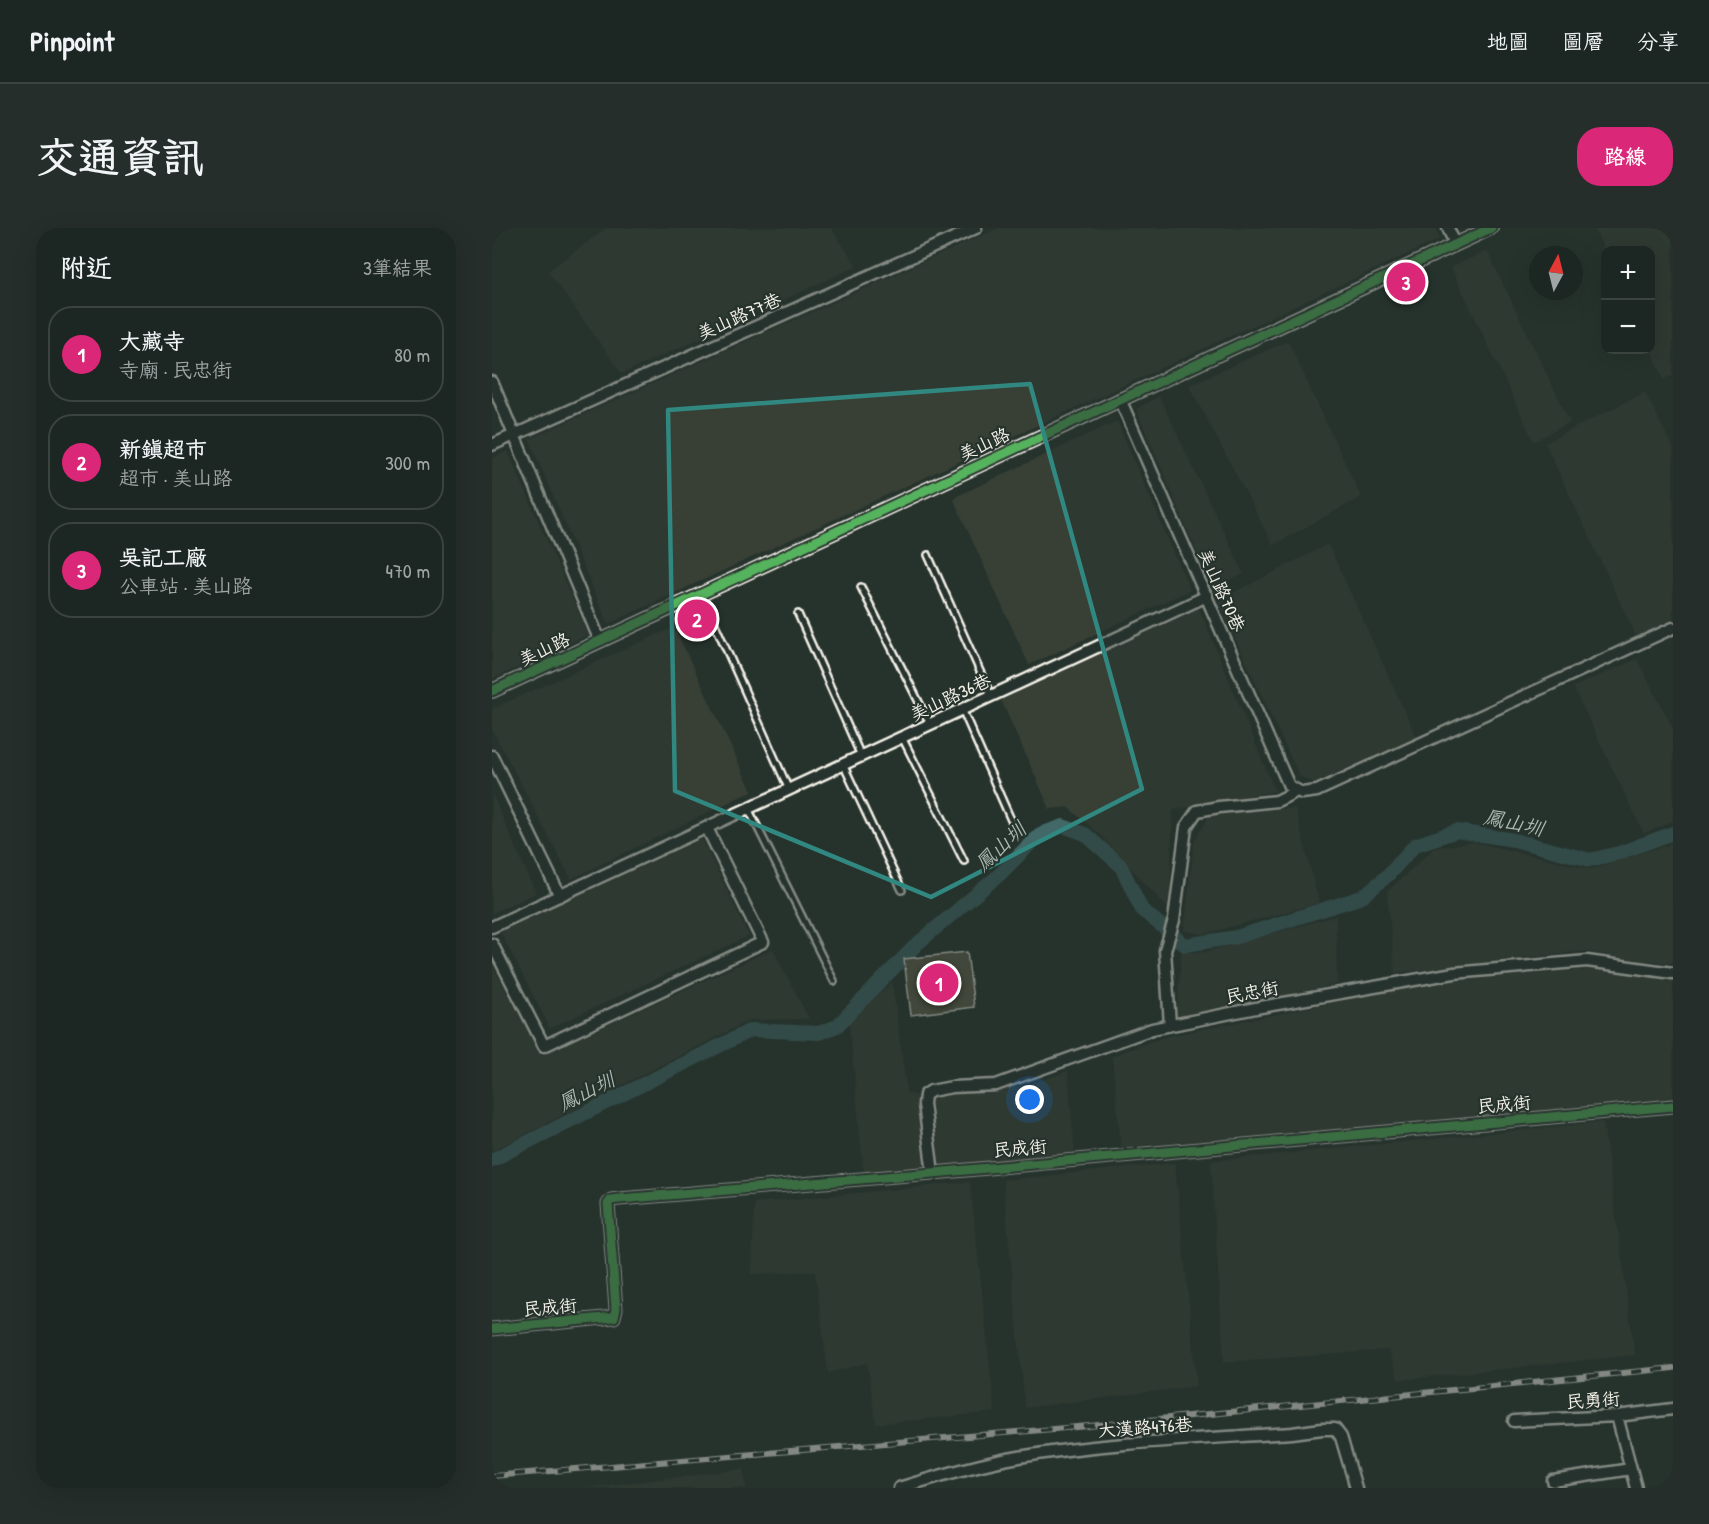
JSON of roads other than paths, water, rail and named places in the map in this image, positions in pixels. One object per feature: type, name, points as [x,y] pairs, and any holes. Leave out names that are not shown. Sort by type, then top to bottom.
[{"type":"street","name":"美山路77巷","points":[[492,445],[976,228]]},
{"type":"street","points":[[1448,228],[1455,244]]},
{"type":"street","name":"美山路","points":[[492,691],[1491,228]]},
{"type":"street","points":[[492,382],[600,641]]},
{"type":"street","name":"美山路70巷","points":[[1120,399],[1289,786],[1297,791]]},
{"type":"street","name":"美山路36巷","points":[[492,927],[1207,596]]},
{"type":"street","points":[[1170,1025],[1165,950],[1173,920],[1186,827],[1197,811],[1277,801],[1297,791],[1302,793],[1317,791],[1673,628]]},
{"type":"street","points":[[492,756],[560,896]]},
{"type":"street","points":[[492,944],[544,1046],[763,942],[707,828]]},
{"type":"street","name":"民忠街","points":[[933,1173],[924,1104],[925,1095],[931,1091],[952,1087],[996,1085],[1152,1029],[1454,973],[1587,961],[1673,973]]},
{"type":"street","name":"民成街","points":[[492,1329],[614,1317],[616,1309],[608,1204],[611,1200],[1673,1106]]},
{"type":"street","name":"民勇街","points":[[1514,1421],[1617,1416],[1673,1409]]},
{"type":"street","points":[[1617,1416],[1636,1488]]},
{"type":"street","name":"大漢路476巷","points":[[899,1488],[1017,1458],[1084,1448],[1322,1429],[1335,1429],[1341,1437],[1356,1488]]},
{"type":"street","points":[[1553,1481],[1631,1469]]},
{"type":"lane","points":[[928,555],[991,696]]},
{"type":"lane","points":[[861,586],[930,724]]},
{"type":"lane","points":[[702,594],[789,790]]},
{"type":"lane","points":[[798,614],[861,756]]},
{"type":"lane","points":[[962,709],[1011,820]]},
{"type":"lane","points":[[902,737],[964,861]]},
{"type":"lane","points":[[843,764],[902,890]]},
{"type":"lane","points":[[748,808],[834,981]]},
{"type":"waterway","name":"鳳山圳","points":[[492,1160],[751,1030],[819,1033],[837,1026],[917,944],[999,875],[1040,834],[1063,826],[1085,834],[1121,866],[1142,910],[1185,945],[1237,937],[1362,897],[1387,876],[1415,845],[1457,831],[1514,840],[1590,860],[1619,853],[1673,833]]},
{"type":"railway","points":[[492,1476],[1089,1426],[1673,1368]]},
{"type":"place","name":"吳記工廠","points":[[1406,282]]},
{"type":"place","name":"新鎮超市","points":[[697,619]]},
{"type":"place","name":"大藏寺","points":[[939,983]]}]
